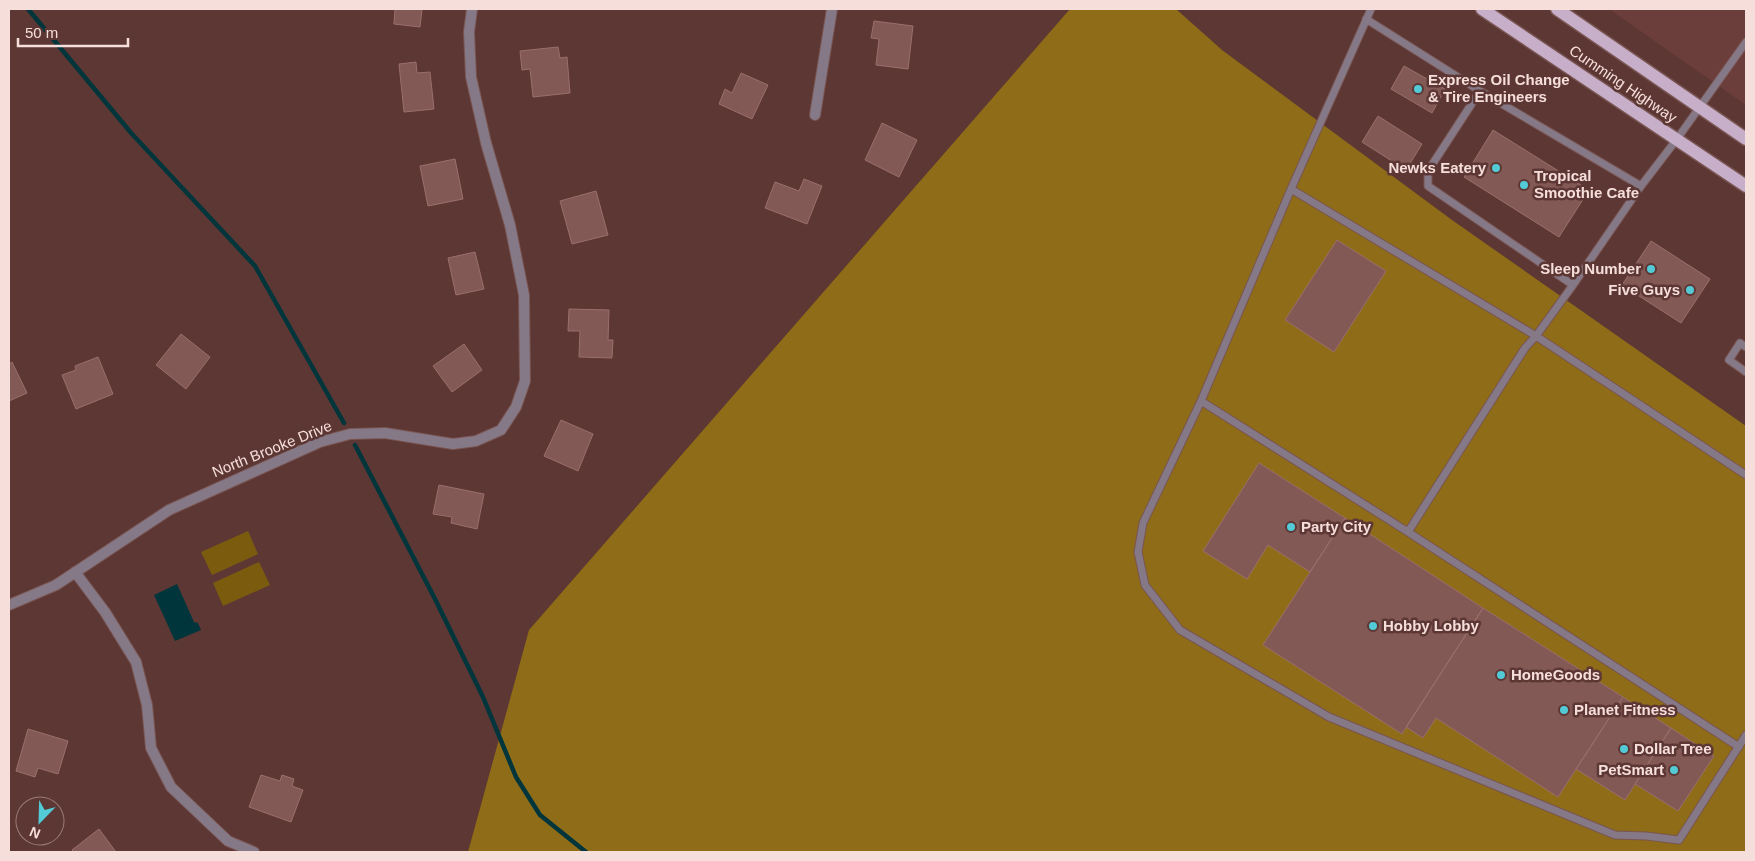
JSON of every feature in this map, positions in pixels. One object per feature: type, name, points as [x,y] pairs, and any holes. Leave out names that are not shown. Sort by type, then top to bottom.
[{"type":"main road","name":"Cumming Highway","points":[[1482,9],[1746,186]]},
{"type":"main road","name":"Cumming Highway","points":[[1557,9],[1746,138]]},
{"type":"street","name":"North Brooke Drive","points":[[9,605],[56,585],[169,510],[320,442],[350,434],[385,433],[453,444],[476,441],[501,430],[516,407],[525,381],[524,295],[510,224],[486,143],[471,77],[469,32],[472,9]]},
{"type":"street","points":[[815,116],[832,9]]},
{"type":"street","points":[[75,572],[105,612],[136,662],[147,705],[151,748],[172,787],[228,841],[254,852]]},
{"type":"lane","points":[[1371,9],[1291,189],[1201,401],[1143,523],[1138,552],[1145,585],[1180,630],[1329,717],[1615,835],[1679,840],[1746,735]]},
{"type":"lane","points":[[1366,19],[1480,91],[1641,186]]},
{"type":"lane","points":[[1408,532],[1525,348],[1574,285],[1641,186],[1746,42]]},
{"type":"lane","points":[[1480,91],[1428,171],[1428,186],[1574,285]]},
{"type":"lane","points":[[1291,189],[1536,336],[1746,475]]},
{"type":"lane","points":[[1746,347],[1740,343],[1728,360],[1746,372]]},
{"type":"lane","points":[[1201,401],[1408,532],[1739,747]]},
{"type":"shaded area","points":[[1070,9],[1176,9],[1222,50],[1452,220],[1746,426],[1746,852],[468,852],[529,630]]},
{"type":"shaded area","points":[[1609,9],[1746,9],[1746,105]]},
{"type":"shaded area","points":[[248,531],[258,554],[212,575],[201,552]]},
{"type":"shaded area","points":[[259,562],[270,585],[223,606],[213,583]]},
{"type":"water","points":[[177,584],[194,622],[198,623],[201,630],[175,641],[154,595]]},
{"type":"building","points":[[395,9],[422,9],[420,27],[394,24]]},
{"type":"building","points":[[874,21],[913,26],[908,69],[876,65],[879,39],[871,38]]},
{"type":"building","points":[[558,47],[560,58],[567,57],[570,93],[533,97],[530,69],[522,70],[520,51]]},
{"type":"building","points":[[416,62],[417,73],[430,72],[434,109],[404,112],[399,64]]},
{"type":"building","name":"Express Oil Change & Tire Engineers","points":[[1404,66],[1445,89],[1432,113],[1391,89]]},
{"type":"building","points":[[741,73],[768,85],[752,119],[719,104],[725,89],[732,93]]},
{"type":"building","points":[[1378,116],[1422,144],[1406,170],[1362,142]]},
{"type":"building","points":[[882,123],[917,140],[899,177],[865,160]]},
{"type":"building","points":[[1493,130],[1589,190],[1559,237],[1464,177]]},
{"type":"building","points":[[455,159],[463,199],[428,206],[420,166]]},
{"type":"building","points":[[804,179],[822,186],[807,224],[765,208],[775,182],[799,191]]},
{"type":"building","points":[[596,191],[608,235],[572,244],[560,201]]},
{"type":"building","points":[[1337,240],[1386,271],[1334,352],[1285,320]]},
{"type":"building","points":[[1651,241],[1710,279],[1681,323],[1622,285]]},
{"type":"building","points":[[475,252],[484,289],[456,295],[448,258]]},
{"type":"building","points":[[569,309],[609,310],[608,340],[613,340],[612,358],[579,357],[580,331],[568,331]]},
{"type":"building","points":[[181,334],[210,357],[186,389],[156,365]]},
{"type":"building","points":[[464,344],[482,370],[452,392],[433,366]]},
{"type":"building","points":[[98,357],[113,394],[76,409],[62,375],[76,370],[75,366]]},
{"type":"building","points":[[12,362],[27,393],[9,401],[9,364]]},
{"type":"building","points":[[561,420],[593,434],[578,471],[544,456]]},
{"type":"building","points":[[1259,463],[1345,518],[1310,572],[1268,545],[1247,579],[1203,551]]},
{"type":"building","points":[[439,485],[484,494],[477,529],[451,523],[452,517],[433,514]]},
{"type":"building","name":"Hobby Lobby","points":[[1345,518],[1483,608],[1402,734],[1263,645]]},
{"type":"building","points":[[1483,608],[1623,697],[1558,797],[1436,718],[1423,738],[1406,727]]},
{"type":"building","name":"Dollar Tree","points":[[1623,697],[1671,728],[1625,800],[1576,769]]},
{"type":"building","name":"PetSmart","points":[[1671,728],[1714,756],[1678,811],[1635,784]]},
{"type":"building","points":[[28,729],[68,741],[58,774],[38,768],[35,777],[16,771]]},
{"type":"building","points":[[261,775],[280,781],[282,775],[294,779],[292,786],[303,790],[291,822],[249,807]]},
{"type":"building","points":[[99,829],[116,852],[74,852],[72,850]]},
{"type":"waterway","points":[[28,9],[132,134],[255,266],[344,423]]},
{"type":"waterway","points":[[355,445],[434,597],[483,697],[516,777],[540,815],[586,852]]},
{"type":"place","name":"Express Oil Change & Tire Engineers","points":[[1418,89]]},
{"type":"place","name":"Newks Eatery","points":[[1496,168]]},
{"type":"place","name":"Tropical Smoothie Cafe","points":[[1524,185]]},
{"type":"place","name":"Sleep Number","points":[[1651,269]]},
{"type":"place","name":"Five Guys","points":[[1690,290]]},
{"type":"place","name":"Party City","points":[[1291,527]]},
{"type":"place","name":"Hobby Lobby","points":[[1373,626]]},
{"type":"place","name":"HomeGoods","points":[[1501,675]]},
{"type":"place","name":"Planet Fitness","points":[[1564,710]]},
{"type":"place","name":"Dollar Tree","points":[[1624,749]]},
{"type":"place","name":"PetSmart","points":[[1674,770]]}]
